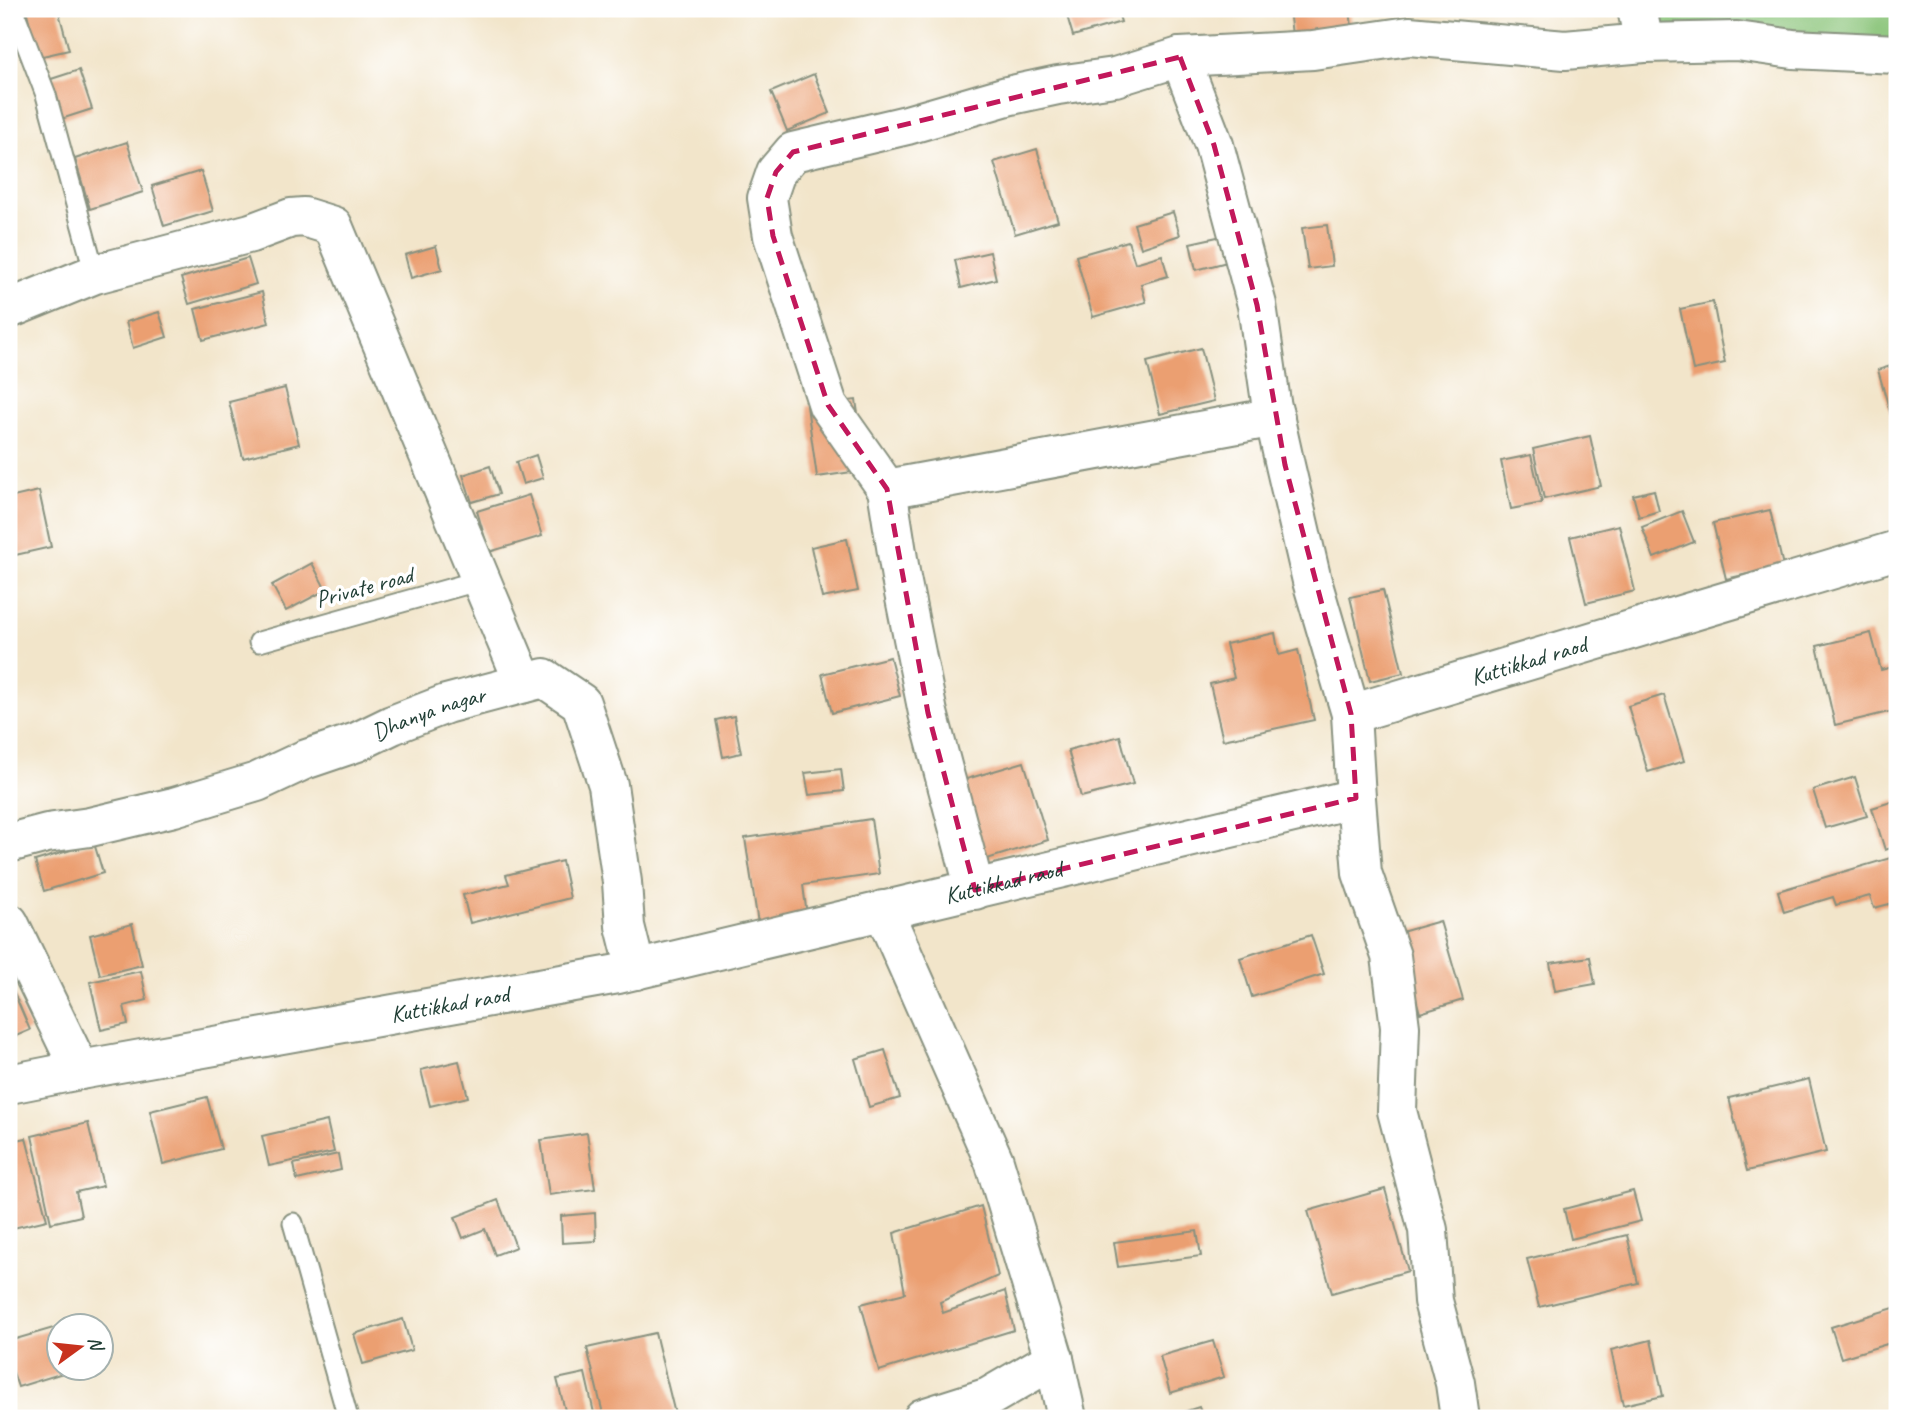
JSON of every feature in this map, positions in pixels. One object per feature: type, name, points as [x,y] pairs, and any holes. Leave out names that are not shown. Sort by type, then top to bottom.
[{"type":"street","points":[[975,890],[928,713],[901,578],[887,489],[828,405],[773,236],[767,198],[776,172],[793,152],[907,125],[1007,96],[1115,77],[1180,57],[1313,50],[1409,36],[1565,50],[1640,26],[1793,48],[1897,54]]},
{"type":"street","points":[[1180,57],[1214,145],[1256,305],[1275,417],[1312,581],[1351,714],[1362,873],[1391,956],[1400,1027],[1396,1111],[1428,1230],[1433,1301],[1455,1383],[1460,1418]]},
{"type":"street","points":[[9,309],[95,274],[251,233],[291,218],[304,217],[332,226],[524,683]]},
{"type":"street","points":[[887,489],[1275,417]]},
{"type":"street","name":"Kuttikkad raod","points":[[1351,714],[1897,550]]},
{"type":"street","name":"Dhanya nagar","points":[[9,844],[47,833],[90,827],[174,807],[257,782],[304,760],[357,742],[446,704],[544,678],[581,702],[607,785],[622,882],[625,926],[636,970]]},
{"type":"street","name":"Kuttikkad raod","points":[[9,1084],[636,970],[1356,798]]},
{"type":"street","points":[[883,910],[994,1161],[1054,1359],[1067,1418]]},
{"type":"street","points":[[9,923],[80,1069]]},
{"type":"street","points":[[923,1418],[989,1398],[1054,1359]]},
{"type":"lane","points":[[13,9],[46,94],[95,274]]},
{"type":"lane","name":"Private road","points":[[260,642],[481,580]]},
{"type":"lane","points":[[293,1223],[348,1418]]},
{"type":"highlighted area","points":[[1180,57],[1214,145],[1257,305],[1285,465],[1351,714],[1356,798],[975,890],[928,713],[887,489],[828,405],[773,236],[767,198],[776,172],[793,152]]},
{"type":"green space","points":[[1653,9],[1897,9],[1897,42],[1658,43]]},
{"type":"building","points":[[26,9],[58,9],[69,50],[38,57]]},
{"type":"building","points":[[1065,9],[1117,9],[1121,22],[1073,36]]},
{"type":"building","points":[[1289,9],[1350,9],[1352,28],[1292,35]]},
{"type":"building","points":[[79,70],[92,109],[55,121],[42,82]]},
{"type":"building","points":[[814,74],[830,113],[787,131],[771,92]]},
{"type":"building","points":[[127,142],[143,192],[90,209],[75,159]]},
{"type":"building","points":[[1037,149],[1058,221],[1015,234],[994,162]]},
{"type":"building","points":[[201,171],[213,211],[164,226],[152,186]]},
{"type":"building","points":[[1173,212],[1180,235],[1141,248],[1134,224]]},
{"type":"building","points":[[1327,225],[1332,266],[1308,269],[1302,228]]},
{"type":"building","points":[[1222,236],[1227,262],[1196,270],[1190,243]]},
{"type":"building","points":[[1128,241],[1135,263],[1162,255],[1168,276],[1141,284],[1146,302],[1093,317],[1076,256]]},
{"type":"building","points":[[436,246],[442,269],[411,278],[405,255]]},
{"type":"building","points":[[990,252],[996,279],[961,288],[955,260]]},
{"type":"building","points":[[248,258],[256,284],[189,304],[181,278]]},
{"type":"building","points":[[262,292],[269,323],[203,340],[195,309]]},
{"type":"building","points":[[1713,302],[1725,363],[1693,370],[1680,309]]},
{"type":"building","points":[[159,312],[167,337],[133,348],[126,322]]},
{"type":"building","points":[[1201,348],[1214,401],[1160,414],[1147,362]]},
{"type":"building","points":[[1897,364],[1897,428],[1895,429],[1878,370]]},
{"type":"building","points":[[285,388],[299,444],[243,458],[229,402]]},
{"type":"building","points":[[856,400],[866,470],[817,477],[807,406]]},
{"type":"building","points":[[1590,436],[1601,486],[1544,499],[1533,449]]},
{"type":"building","points":[[536,455],[543,478],[523,484],[516,462]]},
{"type":"building","points":[[1531,455],[1542,503],[1511,509],[1501,461]]},
{"type":"building","points":[[490,466],[499,494],[472,502],[463,475]]},
{"type":"building","points":[[1654,490],[1659,511],[1639,517],[1633,495]]},
{"type":"building","points":[[39,491],[51,547],[11,556],[9,498]]},
{"type":"building","points":[[529,495],[542,536],[489,552],[477,511]]},
{"type":"building","points":[[1770,510],[1783,566],[1726,579],[1713,523]]},
{"type":"building","points":[[1682,511],[1694,542],[1654,558],[1642,527]]},
{"type":"building","points":[[1619,525],[1635,591],[1586,603],[1570,537]]},
{"type":"building","points":[[847,539],[858,591],[822,598],[811,547]]},
{"type":"building","points":[[312,563],[326,590],[286,611],[272,585]]},
{"type":"building","points":[[1383,590],[1403,673],[1370,681],[1350,597]]},
{"type":"building","points":[[1275,633],[1279,655],[1298,650],[1314,720],[1223,740],[1210,684],[1234,678],[1226,644]]},
{"type":"building","points":[[1871,633],[1881,670],[1897,666],[1897,710],[1835,725],[1817,646]]},
{"type":"building","points":[[890,657],[900,696],[832,713],[822,674]]},
{"type":"building","points":[[1664,695],[1684,761],[1648,772],[1628,706]]},
{"type":"building","points":[[734,716],[741,753],[723,757],[716,720]]},
{"type":"building","points":[[1120,736],[1133,784],[1081,797],[1068,750]]},
{"type":"building","points":[[1024,762],[1048,840],[984,860],[960,781]]},
{"type":"building","points":[[841,769],[844,791],[809,795],[805,773]]},
{"type":"building","points":[[1855,777],[1867,816],[1825,828],[1813,790]]},
{"type":"building","points":[[1897,800],[1897,846],[1885,850],[1872,808]]},
{"type":"building","points":[[871,819],[879,874],[803,885],[808,923],[759,930],[745,838]]},
{"type":"building","points":[[94,843],[103,873],[44,891],[35,861]]},
{"type":"building","points":[[1897,856],[1897,902],[1874,908],[1870,896],[1836,905],[1833,897],[1784,912],[1778,891]]},
{"type":"building","points":[[562,861],[570,898],[470,923],[463,895],[509,884],[506,875]]},
{"type":"building","points":[[1440,921],[1463,1000],[1420,1013],[1398,933]]},
{"type":"building","points":[[132,924],[142,965],[100,975],[90,935]]},
{"type":"building","points":[[1311,935],[1324,974],[1252,997],[1240,958]]},
{"type":"building","points":[[1590,957],[1595,984],[1555,991],[1550,963]]},
{"type":"building","points":[[141,971],[147,1000],[124,1006],[128,1024],[101,1030],[90,982]]},
{"type":"building","points":[[9,981],[30,1030],[9,1039]]},
{"type":"building","points":[[885,1050],[900,1098],[869,1107],[855,1059]]},
{"type":"building","points":[[459,1061],[468,1097],[430,1106],[421,1070]]},
{"type":"building","points":[[1809,1079],[1826,1152],[1747,1171],[1729,1098]]},
{"type":"building","points":[[207,1097],[221,1149],[163,1164],[150,1111]]},
{"type":"building","points":[[327,1121],[334,1152],[269,1166],[262,1136]]},
{"type":"building","points":[[88,1123],[103,1186],[76,1192],[81,1216],[51,1223],[32,1136]]},
{"type":"building","points":[[587,1133],[595,1189],[549,1195],[541,1140]]},
{"type":"building","points":[[26,1138],[47,1220],[9,1229],[9,1142]]},
{"type":"building","points":[[338,1154],[341,1170],[297,1180],[294,1164]]},
{"type":"building","points":[[1385,1189],[1408,1271],[1332,1293],[1308,1211]]},
{"type":"building","points":[[1633,1191],[1641,1221],[1571,1239],[1564,1209]]},
{"type":"building","points":[[498,1200],[516,1247],[495,1255],[485,1229],[463,1238],[455,1217]]},
{"type":"building","points":[[981,1206],[998,1276],[940,1302],[943,1313],[1005,1291],[1014,1330],[879,1371],[861,1304],[905,1293],[894,1233]]},
{"type":"building","points":[[595,1213],[596,1241],[562,1243],[561,1216]]},
{"type":"building","points":[[1197,1231],[1201,1256],[1118,1267],[1114,1242]]},
{"type":"building","points":[[1627,1235],[1638,1283],[1539,1307],[1527,1259]]},
{"type":"building","points":[[1897,1307],[1897,1341],[1841,1358],[1831,1327]]},
{"type":"building","points":[[403,1319],[412,1350],[363,1364],[354,1334]]},
{"type":"building","points":[[46,1330],[46,1378],[18,1387],[9,1360],[9,1341]]},
{"type":"building","points":[[655,1333],[676,1418],[604,1418],[587,1348]]},
{"type":"building","points":[[1651,1340],[1663,1396],[1623,1405],[1611,1350]]},
{"type":"building","points":[[1213,1341],[1224,1377],[1170,1393],[1160,1356]]},
{"type":"building","points":[[585,1373],[594,1413],[567,1418],[557,1379]]},
{"type":"building","points":[[1199,1407],[1203,1418],[1165,1418]]}]
